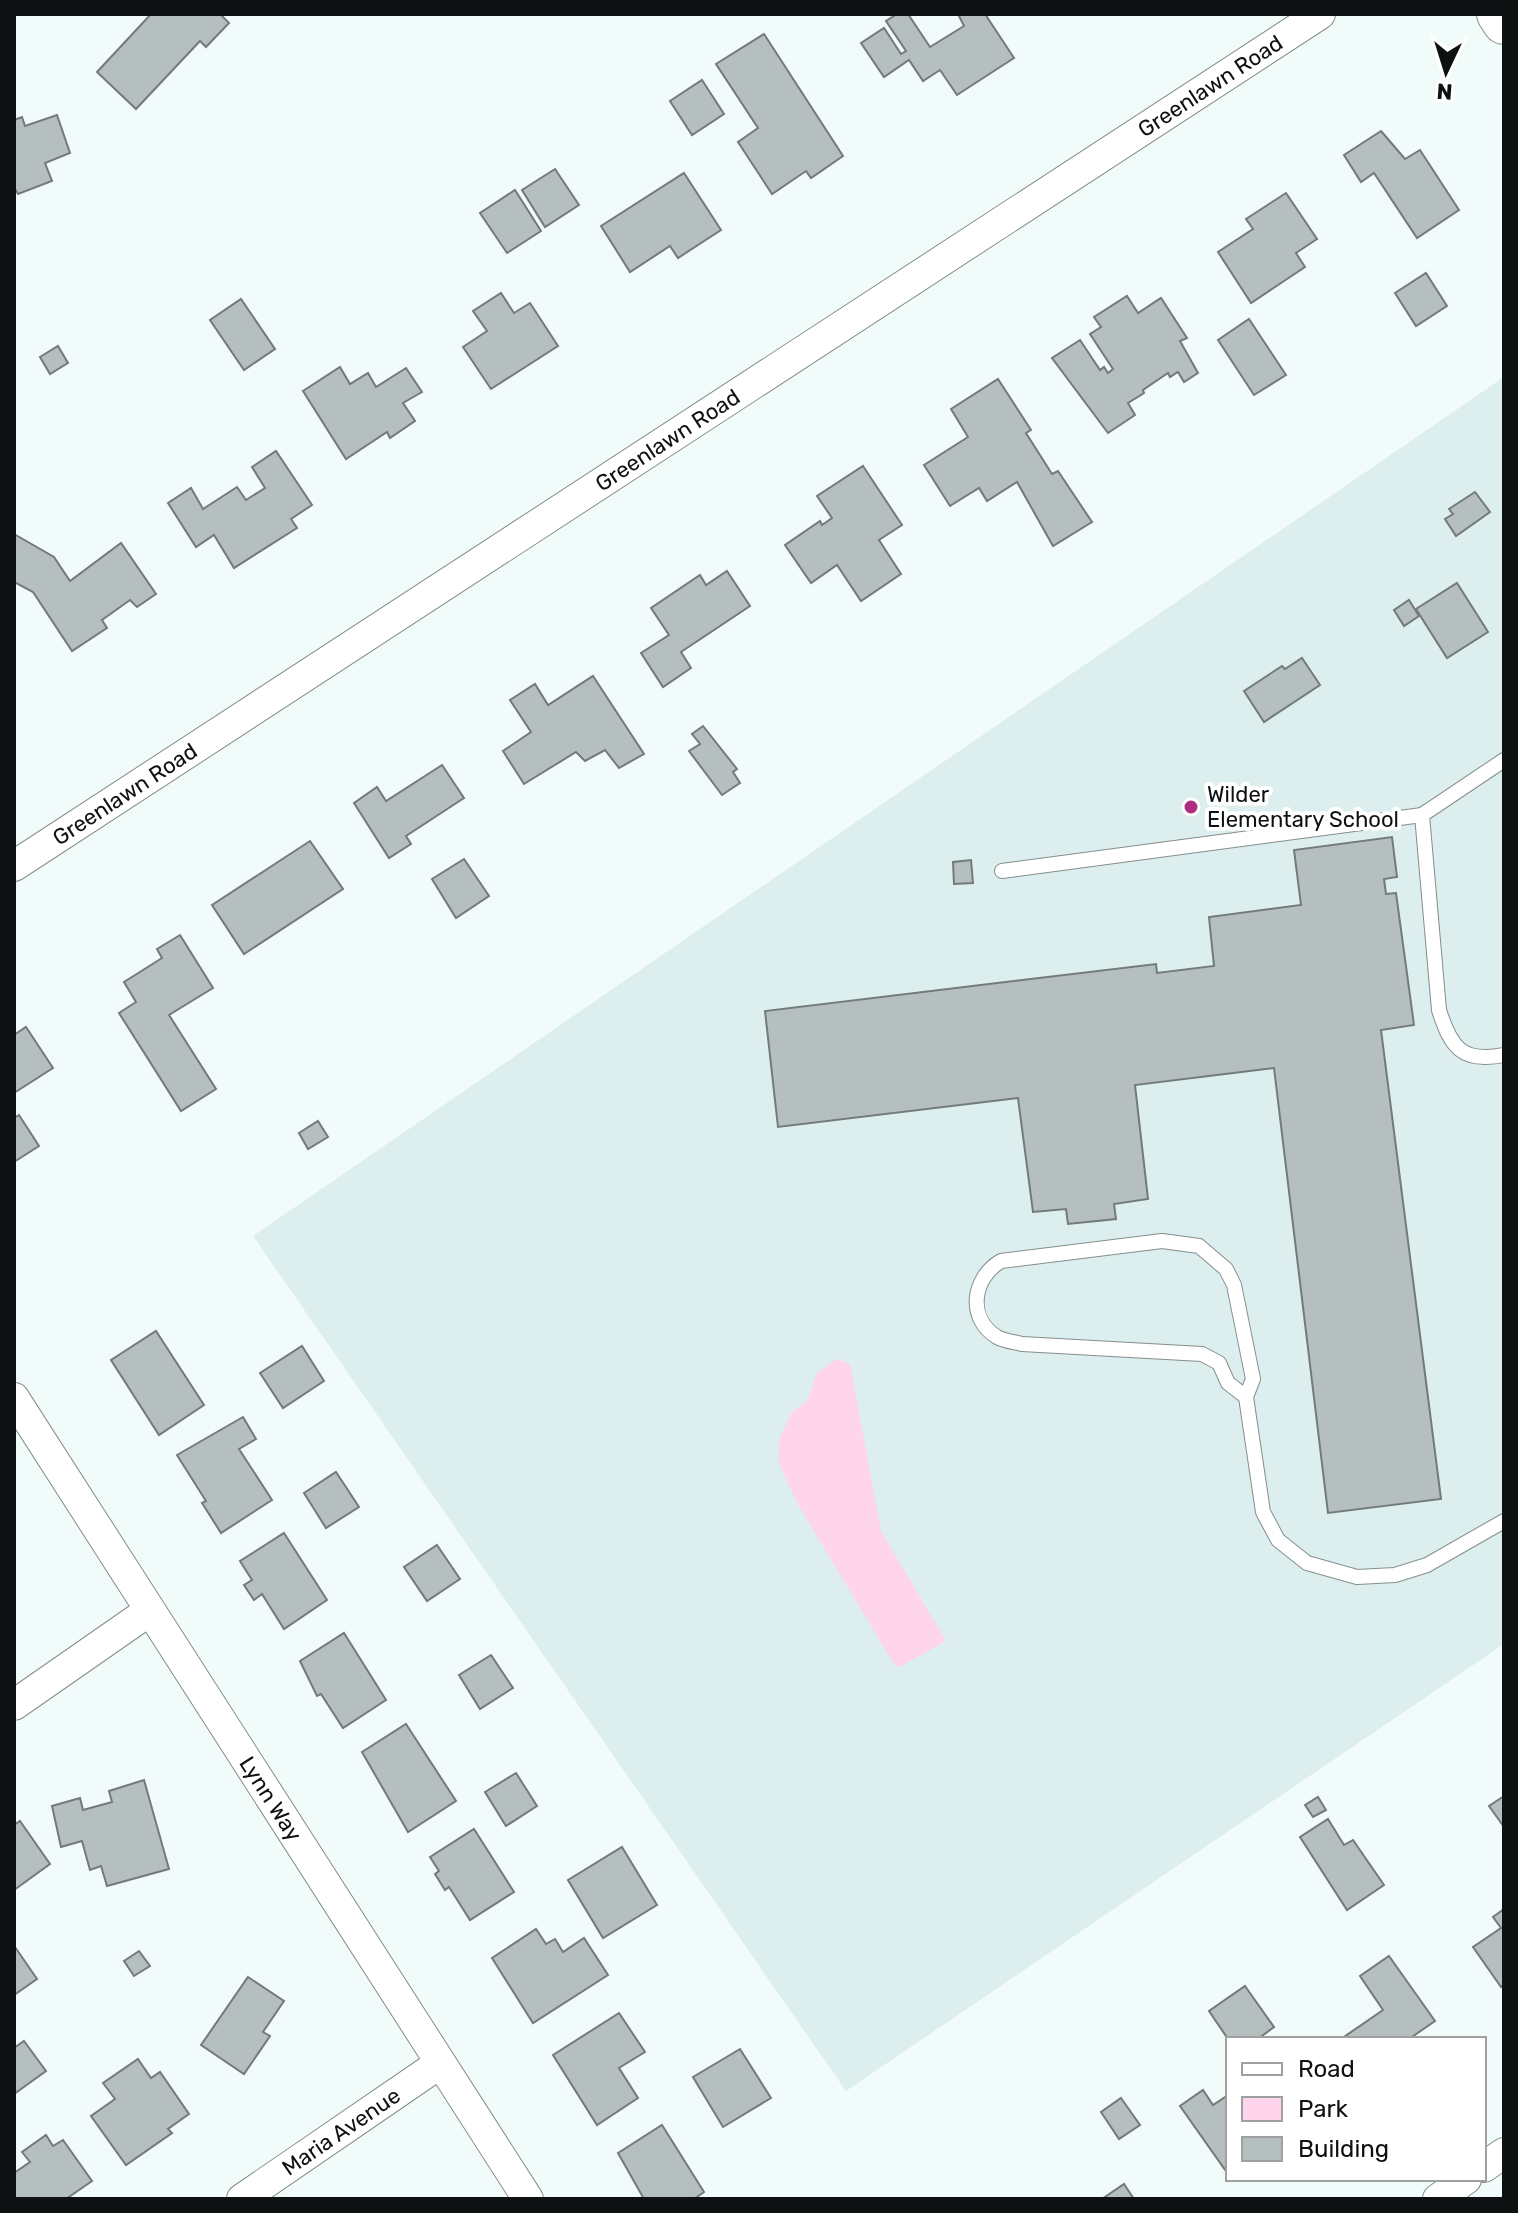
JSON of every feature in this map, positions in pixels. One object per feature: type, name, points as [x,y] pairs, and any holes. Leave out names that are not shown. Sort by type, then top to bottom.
[{"type":"main road","points":[[1498,14],[1504,23]]},
{"type":"street","name":"Greenlawn Road","points":[[14,866],[1320,14]]},
{"type":"street","name":"Lynn Way","points":[[14,1398],[528,2199]]},
{"type":"street","points":[[14,1705],[149,1611]]},
{"type":"street","name":"Maria Avenue","points":[[242,2199],[439,2064]]},
{"type":"street","points":[[1486,2166],[1504,2153]]},
{"type":"street","points":[[1438,2199],[1463,2181]]},
{"type":"lane","points":[[1002,871],[1422,815],[1504,760]]},
{"type":"lane","points":[[1422,815],[1439,1010],[1446,1031],[1459,1051],[1473,1058],[1504,1055]]},
{"type":"lane","points":[[1246,1397],[1228,1383],[1219,1363],[1202,1354],[1022,1344],[998,1338],[983,1324],[975,1305],[978,1284],[987,1269],[1001,1261],[1162,1241],[1199,1246],[1226,1269],[1234,1285],[1253,1379],[1246,1397],[1263,1512],[1278,1540],[1307,1563],[1357,1577],[1395,1575],[1427,1565],[1504,1521]]},
{"type":"shaded area","name":"Wilder Elementary School","points":[[1504,377],[1504,1644],[846,2091],[253,1236]]},
{"type":"green space","points":[[837,1359],[850,1364],[881,1531],[946,1641],[900,1667],[894,1664],[797,1503],[778,1461],[780,1437],[792,1412],[807,1401],[817,1373]]},
{"type":"building","points":[[151,14],[220,14],[229,23],[206,47],[200,41],[136,109],[97,72]]},
{"type":"building","points":[[897,14],[908,14],[930,47],[964,26],[958,14],[985,14],[1014,58],[957,95],[940,70],[923,81],[909,60],[884,77],[861,43],[884,28],[901,54],[906,51],[886,21]]},
{"type":"building","points":[[764,34],[843,156],[811,178],[806,171],[772,194],[738,142],[758,128],[716,64]]},
{"type":"building","points":[[702,80],[724,114],[692,135],[670,101]]},
{"type":"building","points":[[57,115],[70,153],[45,163],[52,181],[18,194],[14,187],[14,120],[22,117],[25,126]]},
{"type":"building","points":[[1381,131],[1405,159],[1420,150],[1459,210],[1417,238],[1374,173],[1361,182],[1344,155]]},
{"type":"building","points":[[555,169],[579,205],[545,227],[522,190]]},
{"type":"building","points":[[684,173],[721,230],[678,258],[670,246],[630,272],[601,226]]},
{"type":"building","points":[[515,190],[541,231],[507,253],[480,213]]},
{"type":"building","points":[[1286,193],[1317,239],[1296,253],[1305,267],[1251,303],[1218,252],[1253,229],[1246,219]]},
{"type":"building","points":[[1426,273],[1447,306],[1416,326],[1395,293]]},
{"type":"building","points":[[501,293],[514,313],[530,303],[558,346],[491,389],[463,347],[487,331],[473,311]]},
{"type":"building","points":[[1127,296],[1138,313],[1161,298],[1187,338],[1180,341],[1198,373],[1184,382],[1178,372],[1170,377],[1168,373],[1128,403],[1135,415],[1108,433],[1052,358],[1080,340],[1100,370],[1104,367],[1108,373],[1113,369],[1090,334],[1101,327],[1094,317]]},
{"type":"building","points":[[241,299],[275,349],[244,370],[210,320]]},
{"type":"building","points":[[1249,319],[1286,375],[1254,395],[1218,340]]},
{"type":"building","points":[[58,346],[68,363],[50,374],[40,357]]},
{"type":"building","points":[[340,367],[350,384],[368,373],[376,387],[406,368],[422,392],[403,403],[415,421],[390,438],[387,432],[346,459],[303,391]]},
{"type":"building","points":[[998,379],[1031,430],[1026,433],[1052,474],[1058,471],[1092,522],[1053,546],[1017,482],[987,501],[979,488],[950,506],[924,465],[968,437],[951,409]]},
{"type":"building","points":[[276,451],[312,505],[291,519],[297,528],[234,568],[214,535],[196,547],[168,503],[191,488],[203,509],[237,487],[246,500],[265,488],[252,467]]},
{"type":"building","points":[[863,466],[902,525],[879,540],[901,574],[861,601],[837,565],[811,583],[785,545],[820,521],[822,525],[832,518],[817,496]]},
{"type":"building","points":[[1475,492],[1490,512],[1456,536],[1445,519],[1453,514],[1449,509]]},
{"type":"building","points":[[14,534],[54,557],[70,581],[121,543],[156,594],[137,607],[130,600],[102,620],[107,628],[72,651],[33,592],[14,582]]},
{"type":"building","points":[[727,571],[750,606],[681,652],[691,668],[663,687],[641,653],[669,635],[651,608],[700,575],[706,585]]},
{"type":"building","points":[[1457,583],[1488,632],[1447,658],[1416,609]]},
{"type":"building","points":[[1409,600],[1419,616],[1404,626],[1394,610]]},
{"type":"building","points":[[1302,658],[1320,685],[1264,722],[1244,691],[1282,666],[1285,669]]},
{"type":"building","points":[[593,676],[644,754],[619,768],[605,750],[585,761],[576,752],[524,784],[503,751],[531,732],[510,700],[535,684],[548,705]]},
{"type":"building","points":[[703,726],[737,769],[733,772],[740,783],[722,795],[689,751],[700,744],[692,734]]},
{"type":"building","points":[[442,765],[464,798],[406,836],[411,844],[389,858],[354,803],[377,787],[386,801]]},
{"type":"building","points":[[1392,837],[1397,877],[1384,879],[1386,894],[1396,893],[1414,1025],[1381,1030],[1441,1499],[1328,1513],[1274,1068],[1135,1085],[1148,1199],[1114,1204],[1116,1219],[1068,1224],[1066,1209],[1033,1212],[1018,1098],[778,1127],[765,1011],[1156,964],[1157,973],[1214,966],[1209,917],[1301,905],[1294,850]]},
{"type":"building","points":[[310,841],[343,889],[244,954],[212,905]]},
{"type":"building","points":[[464,859],[489,896],[456,918],[432,879]]},
{"type":"building","points":[[971,860],[973,883],[954,884],[953,862]]},
{"type":"building","points":[[180,935],[213,988],[169,1015],[216,1089],[181,1111],[119,1013],[136,1002],[124,982],[162,958],[157,949]]},
{"type":"building","points":[[26,1027],[53,1068],[14,1093],[14,1035]]},
{"type":"building","points":[[19,1115],[39,1146],[14,1162],[14,1118]]},
{"type":"building","points":[[318,1121],[328,1137],[308,1149],[299,1133]]},
{"type":"building","points":[[156,1331],[204,1405],[159,1435],[111,1360]]},
{"type":"building","points":[[302,1346],[324,1381],[283,1408],[260,1373]]},
{"type":"building","points":[[243,1417],[256,1439],[239,1449],[272,1500],[221,1533],[202,1503],[206,1501],[177,1455]]},
{"type":"building","points":[[336,1472],[359,1507],[326,1528],[304,1493]]},
{"type":"building","points":[[284,1533],[327,1600],[284,1629],[262,1594],[254,1600],[244,1585],[252,1580],[240,1561]]},
{"type":"building","points":[[437,1545],[460,1579],[427,1601],[404,1567]]},
{"type":"building","points":[[344,1633],[386,1700],[343,1728],[321,1694],[317,1696],[300,1661]]},
{"type":"building","points":[[491,1655],[513,1688],[480,1709],[459,1675]]},
{"type":"building","points":[[406,1724],[456,1801],[408,1832],[362,1752]]},
{"type":"building","points":[[516,1773],[537,1806],[506,1826],[485,1792]]},
{"type":"building","points":[[144,1780],[169,1869],[107,1886],[101,1866],[90,1870],[82,1841],[61,1847],[52,1806],[80,1798],[83,1810],[112,1802],[109,1791]]},
{"type":"building","points":[[1504,1796],[1504,1827],[1489,1806]]},
{"type":"building","points":[[1318,1797],[1326,1810],[1313,1817],[1305,1805]]},
{"type":"building","points":[[1328,1819],[1344,1845],[1353,1840],[1384,1885],[1347,1910],[1300,1837]]},
{"type":"building","points":[[20,1821],[50,1864],[14,1890],[14,1825]]},
{"type":"building","points":[[474,1829],[514,1892],[470,1920],[449,1887],[445,1890],[435,1874],[439,1871],[430,1857]]},
{"type":"building","points":[[622,1847],[657,1905],[603,1938],[568,1880]]},
{"type":"building","points":[[1504,1909],[1504,1984],[1501,1987],[1473,1947],[1501,1928],[1493,1917]]},
{"type":"building","points":[[536,1929],[546,1944],[555,1939],[563,1952],[584,1938],[608,1975],[533,2023],[492,1958]]},
{"type":"building","points":[[14,1947],[37,1979],[14,1995]]},
{"type":"building","points":[[139,1951],[150,1966],[134,1976],[124,1961]]},
{"type":"building","points":[[1389,1956],[1435,2021],[1412,2037],[1344,2037],[1383,2010],[1360,1976]]},
{"type":"building","points":[[248,1977],[284,2001],[263,2032],[270,2036],[244,2074],[201,2045]]},
{"type":"building","points":[[1245,1986],[1274,2027],[1261,2037],[1227,2037],[1209,2011]]},
{"type":"building","points":[[619,2013],[645,2052],[619,2068],[638,2098],[597,2125],[553,2055]]},
{"type":"building","points":[[24,2041],[46,2071],[14,2094],[14,2048]]},
{"type":"building","points":[[740,2049],[771,2098],[723,2127],[693,2077]]},
{"type":"building","points":[[138,2059],[151,2078],[160,2072],[189,2114],[168,2129],[172,2133],[126,2165],[91,2116],[115,2099],[103,2083]]},
{"type":"building","points":[[1203,2090],[1213,2105],[1226,2096],[1226,2171],[1180,2106]]},
{"type":"building","points":[[1121,2098],[1140,2125],[1119,2139],[1101,2112]]},
{"type":"building","points":[[662,2125],[704,2192],[694,2199],[644,2199],[618,2153]]},
{"type":"building","points":[[46,2135],[53,2146],[63,2140],[92,2181],[66,2199],[14,2199],[14,2173],[30,2162],[22,2152]]},
{"type":"building","points":[[1124,2184],[1134,2199],[1102,2199]]},
{"type":"place","name":"Wilder Elementary School","points":[[1191,807]]}]
